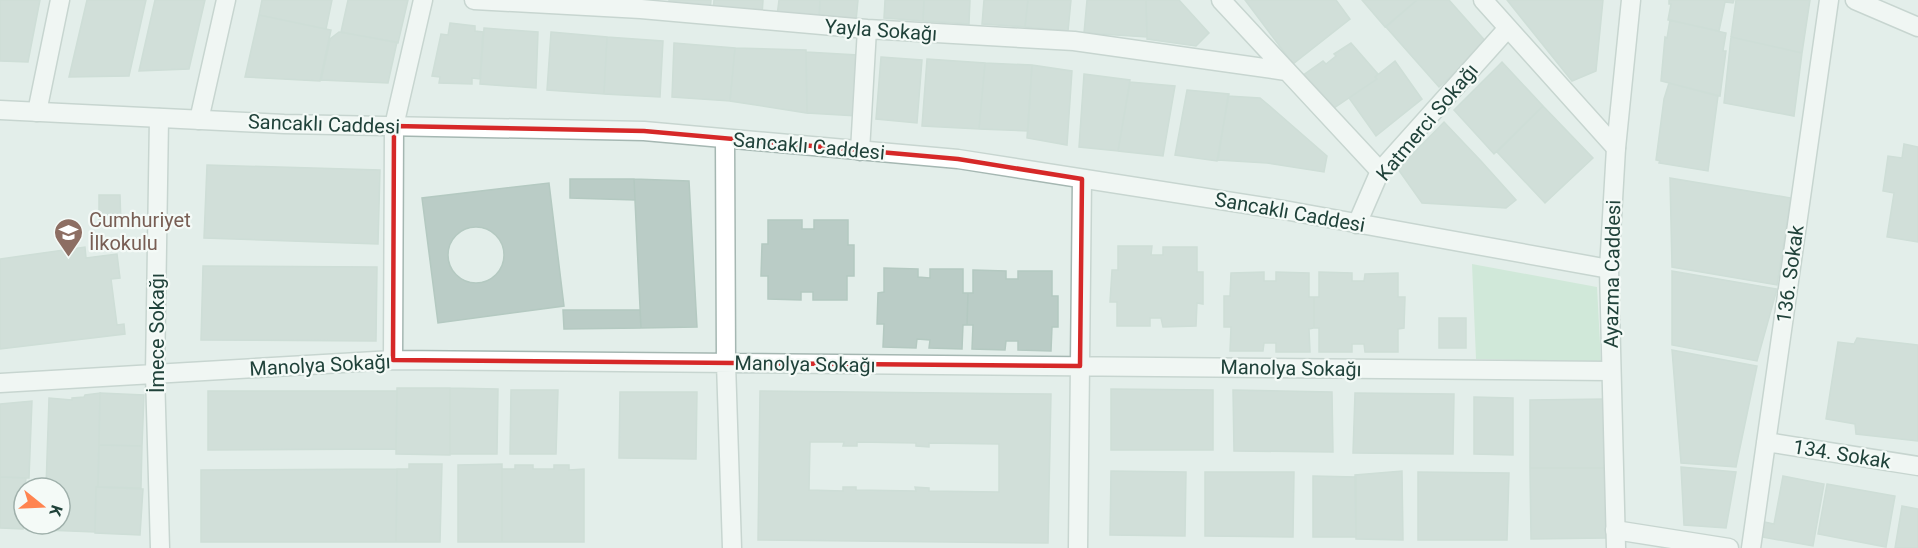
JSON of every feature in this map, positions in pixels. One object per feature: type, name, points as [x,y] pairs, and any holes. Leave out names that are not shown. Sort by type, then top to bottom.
[{"type":"street","points":[[38,112],[60,0]]},
{"type":"street","points":[[200,120],[226,0]]},
{"type":"street","points":[[393,360],[394,126],[423,0]]},
{"type":"street","name":"Yayla Sokağı","points":[[474,0],[640,9],[867,29],[1074,41],[1286,71]]},
{"type":"street","points":[[1221,0],[1380,171]]},
{"type":"street","points":[[1483,0],[1616,148]]},
{"type":"street","name":"Ayazma Caddesi","points":[[1615,539],[1609,269],[1616,148],[1631,0]]},
{"type":"street","name":"136. Sokak","points":[[1751,548],[1829,0]]},
{"type":"street","points":[[1857,1],[1918,27]]},
{"type":"street","name":"Katmerci Sokağı","points":[[1357,224],[1380,171],[1508,28]]},
{"type":"street","points":[[860,151],[867,29]]},
{"type":"street","name":"Sancaklı Caddesi","points":[[0,110],[200,120],[644,131],[958,159],[1357,224],[1609,269]]},
{"type":"street","name":"İmece Sokağı","points":[[159,118],[155,374],[160,548]]},
{"type":"street","points":[[725,139],[726,363],[732,548]]},
{"type":"street","points":[[1078,548],[1082,179]]},
{"type":"street","name":"Manolya Sokağı","points":[[0,383],[393,360],[1611,371]]},
{"type":"street","name":"134. Sokak","points":[[1766,442],[1918,466]]},
{"type":"street","points":[[1615,539],[1729,548]]},
{"type":"highlighted area","points":[[394,126],[644,131],[958,159],[1082,179],[1080,366],[393,360]]},
{"type":"green space","points":[[1472,264],[1597,287],[1601,362],[1476,359]]},
{"type":"building","points":[[0,0],[40,0],[28,62],[0,61]]},
{"type":"building","points":[[87,0],[146,0],[129,76],[69,77]]},
{"type":"building","points":[[155,0],[205,0],[189,69],[139,71]]},
{"type":"building","points":[[262,0],[332,0],[326,29],[259,15]]},
{"type":"building","points":[[348,0],[408,0],[398,43],[341,32]]},
{"type":"building","points":[[669,0],[711,0],[710,12],[669,9]]},
{"type":"building","points":[[714,0],[763,0],[762,16],[713,11]]},
{"type":"building","points":[[779,0],[820,0],[819,21],[777,16]]},
{"type":"building","points":[[820,0],[858,0],[856,21],[819,20]]},
{"type":"building","points":[[885,0],[924,0],[923,21],[884,18]]},
{"type":"building","points":[[924,0],[970,0],[969,24],[923,21]]},
{"type":"building","points":[[984,0],[1028,0],[1025,27],[982,24]]},
{"type":"building","points":[[1028,0],[1071,0],[1068,31],[1025,27]]},
{"type":"building","points":[[1087,0],[1146,0],[1147,37],[1084,33]]},
{"type":"building","points":[[1146,0],[1179,0],[1209,33],[1196,46],[1147,39]]},
{"type":"building","points":[[1245,0],[1336,0],[1350,19],[1293,64]]},
{"type":"building","points":[[1362,0],[1417,0],[1385,27]]},
{"type":"building","points":[[1417,0],[1449,0],[1488,44],[1439,87],[1386,27]]},
{"type":"building","points":[[1507,0],[1603,0],[1596,71],[1572,81]]},
{"type":"building","points":[[1669,0],[1734,0],[1733,3],[1725,2],[1719,31],[1668,20],[1671,4]]},
{"type":"building","points":[[1736,0],[1810,0],[1802,53],[1731,37]]},
{"type":"building","points":[[259,15],[331,30],[320,81],[245,77]]},
{"type":"building","points":[[1670,20],[1726,33],[1720,96],[1661,81],[1665,37],[1667,38]]},
{"type":"building","points":[[450,23],[475,26],[475,31],[483,32],[480,79],[472,78],[472,84],[439,83],[440,77],[432,76],[441,34],[448,35]]},
{"type":"building","points":[[484,28],[538,32],[536,88],[480,84]]},
{"type":"building","points":[[339,32],[397,42],[388,83],[321,80],[330,39]]},
{"type":"building","points":[[551,32],[607,37],[604,94],[547,90]]},
{"type":"building","points":[[607,37],[663,41],[660,97],[604,94]]},
{"type":"building","points":[[1731,37],[1802,53],[1794,116],[1724,103]]},
{"type":"building","points":[[674,43],[735,48],[730,101],[672,97]]},
{"type":"building","points":[[1351,43],[1378,74],[1375,77],[1377,79],[1331,110],[1302,76],[1323,61],[1326,64],[1336,56],[1334,54]]},
{"type":"building","points":[[735,48],[806,50],[807,113],[730,101]]},
{"type":"building","points":[[806,52],[858,55],[857,116],[807,113]]},
{"type":"building","points":[[881,57],[922,60],[917,123],[876,119]]},
{"type":"building","points":[[927,59],[985,63],[979,129],[922,126]]},
{"type":"building","points":[[1395,61],[1422,99],[1376,136],[1349,98],[1377,79],[1375,77]]},
{"type":"building","points":[[1502,62],[1543,106],[1494,154],[1454,110]]},
{"type":"building","points":[[985,63],[1032,65],[1028,131],[979,129]]},
{"type":"building","points":[[1032,65],[1072,71],[1067,145],[1027,138]]},
{"type":"building","points":[[1084,74],[1130,80],[1118,151],[1079,147]]},
{"type":"building","points":[[1130,82],[1175,86],[1163,156],[1118,151]]},
{"type":"building","points":[[1669,83],[1718,96],[1708,171],[1659,163],[1660,161],[1656,160],[1664,99]]},
{"type":"building","points":[[1187,90],[1229,94],[1217,161],[1175,155]]},
{"type":"building","points":[[1228,96],[1260,98],[1327,156],[1324,172],[1267,163],[1218,160]]},
{"type":"building","points":[[1543,106],[1593,158],[1545,203],[1497,152]]},
{"type":"building","points":[[1444,122],[1516,200],[1506,208],[1422,203],[1398,169]]},
{"type":"building","points":[[1904,144],[1918,147],[1918,242],[1887,237],[1894,193],[1883,191],[1888,156],[1902,158]]},
{"type":"building","points":[[207,165],[380,170],[378,244],[204,238]]},
{"type":"building","points":[[1670,178],[1791,198],[1777,285],[1672,267]]},
{"type":"building","points":[[570,179],[634,179],[635,200],[570,198]]},
{"type":"building","points":[[634,179],[689,181],[697,327],[641,328]]},
{"type":"building","points":[[549,183],[564,306],[438,323],[422,198]]},
{"type":"building","points":[[99,195],[120,195],[121,224],[99,224]]},
{"type":"building","points":[[768,220],[802,220],[802,229],[814,229],[814,220],[848,220],[848,245],[854,245],[854,276],[847,276],[847,300],[813,300],[813,292],[801,292],[801,300],[768,299],[768,276],[761,276],[762,244],[768,244]]},
{"type":"building","points":[[476,227],[487,229],[496,235],[502,244],[504,255],[502,266],[496,275],[487,281],[476,283],[465,281],[456,275],[450,266],[448,255],[450,244],[456,235],[465,229]]},
{"type":"building","points":[[1118,246],[1152,246],[1151,255],[1163,255],[1163,247],[1197,247],[1197,272],[1203,272],[1203,304],[1197,303],[1196,326],[1163,327],[1161,318],[1150,318],[1150,326],[1117,326],[1117,302],[1110,302],[1112,270],[1118,270]]},
{"type":"building","points":[[85,247],[86,258],[117,254],[120,278],[111,279],[117,325],[124,324],[125,334],[0,349],[0,259]]},
{"type":"building","points":[[203,266],[377,267],[376,341],[201,340]]},
{"type":"building","points":[[884,268],[918,269],[918,277],[930,278],[930,269],[963,269],[963,293],[968,293],[967,325],[963,325],[962,349],[929,348],[930,340],[917,339],[916,348],[883,347],[884,324],[877,324],[878,293],[884,292]]},
{"type":"building","points":[[973,270],[1006,271],[1006,279],[1018,279],[1018,271],[1052,271],[1052,296],[1058,296],[1058,327],[1052,327],[1051,351],[1018,350],[1018,341],[1006,341],[1005,350],[972,349],[973,325],[967,325],[968,293],[973,293]]},
{"type":"building","points":[[1672,271],[1777,289],[1757,361],[1672,345]]},
{"type":"building","points":[[1264,272],[1264,281],[1276,281],[1276,272],[1309,273],[1309,297],[1314,297],[1314,328],[1309,329],[1310,352],[1276,352],[1276,343],[1264,343],[1263,351],[1230,351],[1231,327],[1224,327],[1224,296],[1230,296],[1231,273]]},
{"type":"building","points":[[1319,272],[1352,273],[1352,281],[1364,281],[1365,274],[1398,273],[1398,297],[1405,297],[1404,328],[1398,329],[1398,352],[1365,352],[1364,344],[1352,344],[1352,352],[1319,352],[1319,328],[1314,328],[1314,297],[1319,297]]},
{"type":"building","points":[[563,310],[640,310],[641,328],[564,329]]},
{"type":"building","points":[[1439,318],[1466,318],[1466,348],[1439,348]]},
{"type":"building","points":[[1857,338],[1918,345],[1918,441],[1856,434],[1855,424],[1826,419],[1838,342],[1854,344]]},
{"type":"building","points":[[1672,350],[1757,366],[1736,467],[1681,463]]},
{"type":"building","points":[[397,388],[450,388],[450,455],[396,454]]},
{"type":"building","points":[[450,388],[498,389],[497,454],[450,454]]},
{"type":"building","points":[[1111,389],[1213,390],[1213,450],[1111,450]]},
{"type":"building","points":[[511,390],[558,390],[556,454],[510,454]]},
{"type":"building","points":[[1233,390],[1332,392],[1333,452],[1234,451]]},
{"type":"building","points":[[208,391],[397,391],[396,449],[208,450]]},
{"type":"building","points":[[760,391],[1051,394],[1048,543],[758,540]],"holes":[[[810,442],[844,442],[843,446],[857,446],[857,442],[916,443],[916,446],[929,447],[929,443],[999,444],[999,492],[929,491],[929,488],[915,487],[916,491],[856,490],[856,487],[843,487],[843,491],[809,490]]]},
{"type":"building","points":[[620,392],[697,392],[696,459],[619,458]]},
{"type":"building","points":[[100,393],[95,532],[72,531],[72,476],[46,476],[49,398],[72,400],[72,398]]},
{"type":"building","points":[[100,393],[144,395],[142,446],[99,445]]},
{"type":"building","points":[[1355,393],[1454,394],[1453,454],[1353,453]]},
{"type":"building","points":[[1474,397],[1513,398],[1513,455],[1474,454]]},
{"type":"building","points":[[1605,399],[1606,468],[1530,468],[1530,400]]},
{"type":"building","points":[[32,401],[29,476],[0,477],[0,404]]},
{"type":"building","points":[[99,445],[142,446],[141,488],[98,487]]},
{"type":"building","points":[[409,464],[442,464],[440,542],[396,542],[397,469],[409,469]]},
{"type":"building","points":[[502,464],[502,542],[458,542],[458,465]]},
{"type":"building","points":[[515,465],[533,465],[533,469],[554,469],[554,465],[569,465],[569,470],[584,469],[584,542],[502,542],[502,469],[515,469]]},
{"type":"building","points":[[1681,467],[1736,472],[1726,528],[1684,525]]},
{"type":"building","points":[[1530,468],[1606,468],[1607,538],[1531,539]]},
{"type":"building","points":[[397,469],[396,542],[201,542],[201,470]]},
{"type":"building","points":[[1111,471],[1186,472],[1185,536],[1110,535]]},
{"type":"building","points":[[1402,471],[1403,540],[1356,539],[1355,475]]},
{"type":"building","points":[[1205,472],[1294,472],[1293,537],[1205,536]]},
{"type":"building","points":[[1418,472],[1509,473],[1507,540],[1418,540]]},
{"type":"building","points":[[1313,476],[1356,477],[1356,537],[1313,537]]},
{"type":"building","points":[[1783,476],[1824,484],[1813,546],[1762,537],[1764,522],[1774,524]]},
{"type":"building","points":[[0,477],[12,477],[12,529],[0,528]]},
{"type":"building","points":[[1827,484],[1895,496],[1886,547],[1818,534]]},
{"type":"building","points":[[96,487],[143,489],[140,535],[95,533]]},
{"type":"building","points":[[1902,506],[1918,509],[1918,548],[1895,548]]},
{"type":"place","name":"Cumhuriyet İlkokulu","points":[[68,258]]}]
